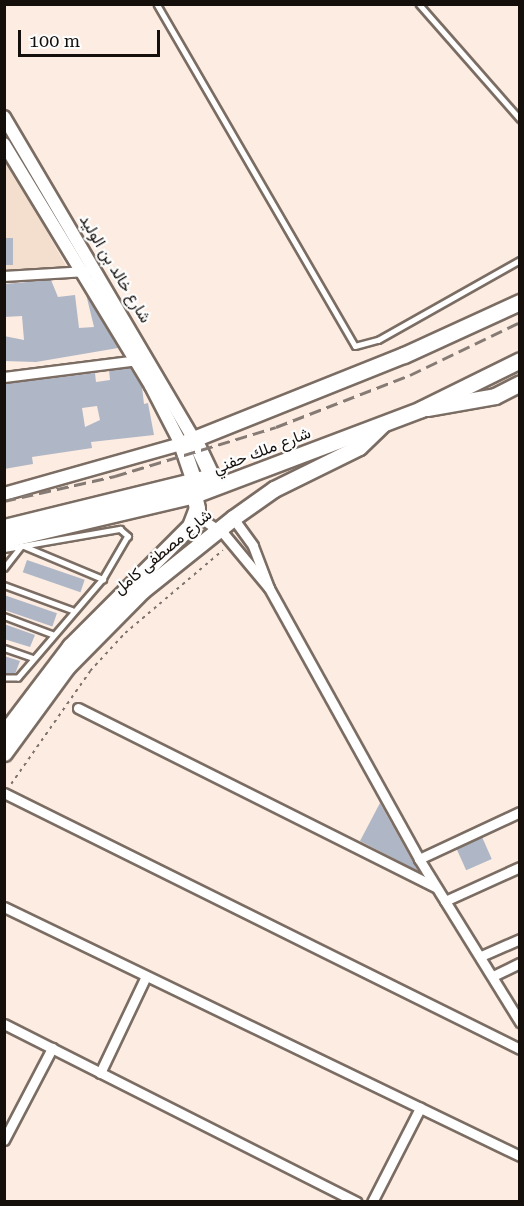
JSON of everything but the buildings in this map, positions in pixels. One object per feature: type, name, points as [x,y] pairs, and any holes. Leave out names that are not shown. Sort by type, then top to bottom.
[{"type":"main road","points":[[214,481],[188,442],[404,355],[519,302]]},
{"type":"main road","name":"شارع ملك حفني","points":[[4,540],[194,488],[382,424],[421,409],[519,360]]},
{"type":"main road","points":[[421,409],[495,396],[519,383]]},
{"type":"main road","name":"شارع مصطفى كامل","points":[[4,753],[91,641],[226,537],[274,489],[359,447],[382,424]]},
{"type":"main road","name":"شارع مصطفى كامل","points":[[4,733],[9,717],[70,646],[180,539],[196,515],[188,442]]},
{"type":"main road","name":"شارع ملك حفني","points":[[4,528],[194,488]]},
{"type":"street","name":"شارع خالد بن الوليد","points":[[4,117],[8,139],[81,272],[134,360],[188,442]]},
{"type":"street","name":"شارع خالد بن الوليد","points":[[8,139],[97,270],[150,359],[188,442]]},
{"type":"street","points":[[4,276],[97,270]]},
{"type":"street","points":[[4,377],[150,359]]},
{"type":"street","points":[[4,494],[188,442]]},
{"type":"street","points":[[196,515],[226,537],[269,588]]},
{"type":"street","points":[[239,526],[269,588],[419,859],[510,1003],[519,1022]]},
{"type":"street","points":[[78,708],[436,887]]},
{"type":"street","points":[[5,793],[519,1049]]},
{"type":"street","points":[[419,859],[519,812]]},
{"type":"street","points":[[445,901],[519,867]]},
{"type":"street","points":[[4,907],[519,1156]]},
{"type":"street","points":[[481,956],[519,939]]},
{"type":"street","points":[[493,976],[519,963]]},
{"type":"street","points":[[100,1073],[146,976]]},
{"type":"street","points":[[510,1003],[519,999]]},
{"type":"street","points":[[4,1024],[357,1202]]},
{"type":"street","points":[[4,1140],[52,1048]]},
{"type":"street","points":[[372,1202],[420,1108]]},
{"type":"lane","points":[[157,4],[355,346],[378,340],[519,260]]},
{"type":"lane","points":[[419,4],[519,119]]},
{"type":"lane","points":[[4,549],[120,529],[128,542],[103,579],[72,610],[15,680],[4,678]]},
{"type":"lane","points":[[4,568],[22,546]]},
{"type":"lane","points":[[22,546],[103,579]]},
{"type":"lane","points":[[4,585],[72,610]]},
{"type":"lane","points":[[4,616],[52,634]]},
{"type":"lane","points":[[4,648],[33,658]]},
{"type":"path","points":[[5,793],[83,678],[125,633],[226,537]]},
{"type":"shaded area","points":[[5,156],[66,266],[5,272]]},
{"type":"railway","points":[[4,501],[115,476],[276,427],[410,375],[520,322]]}]
